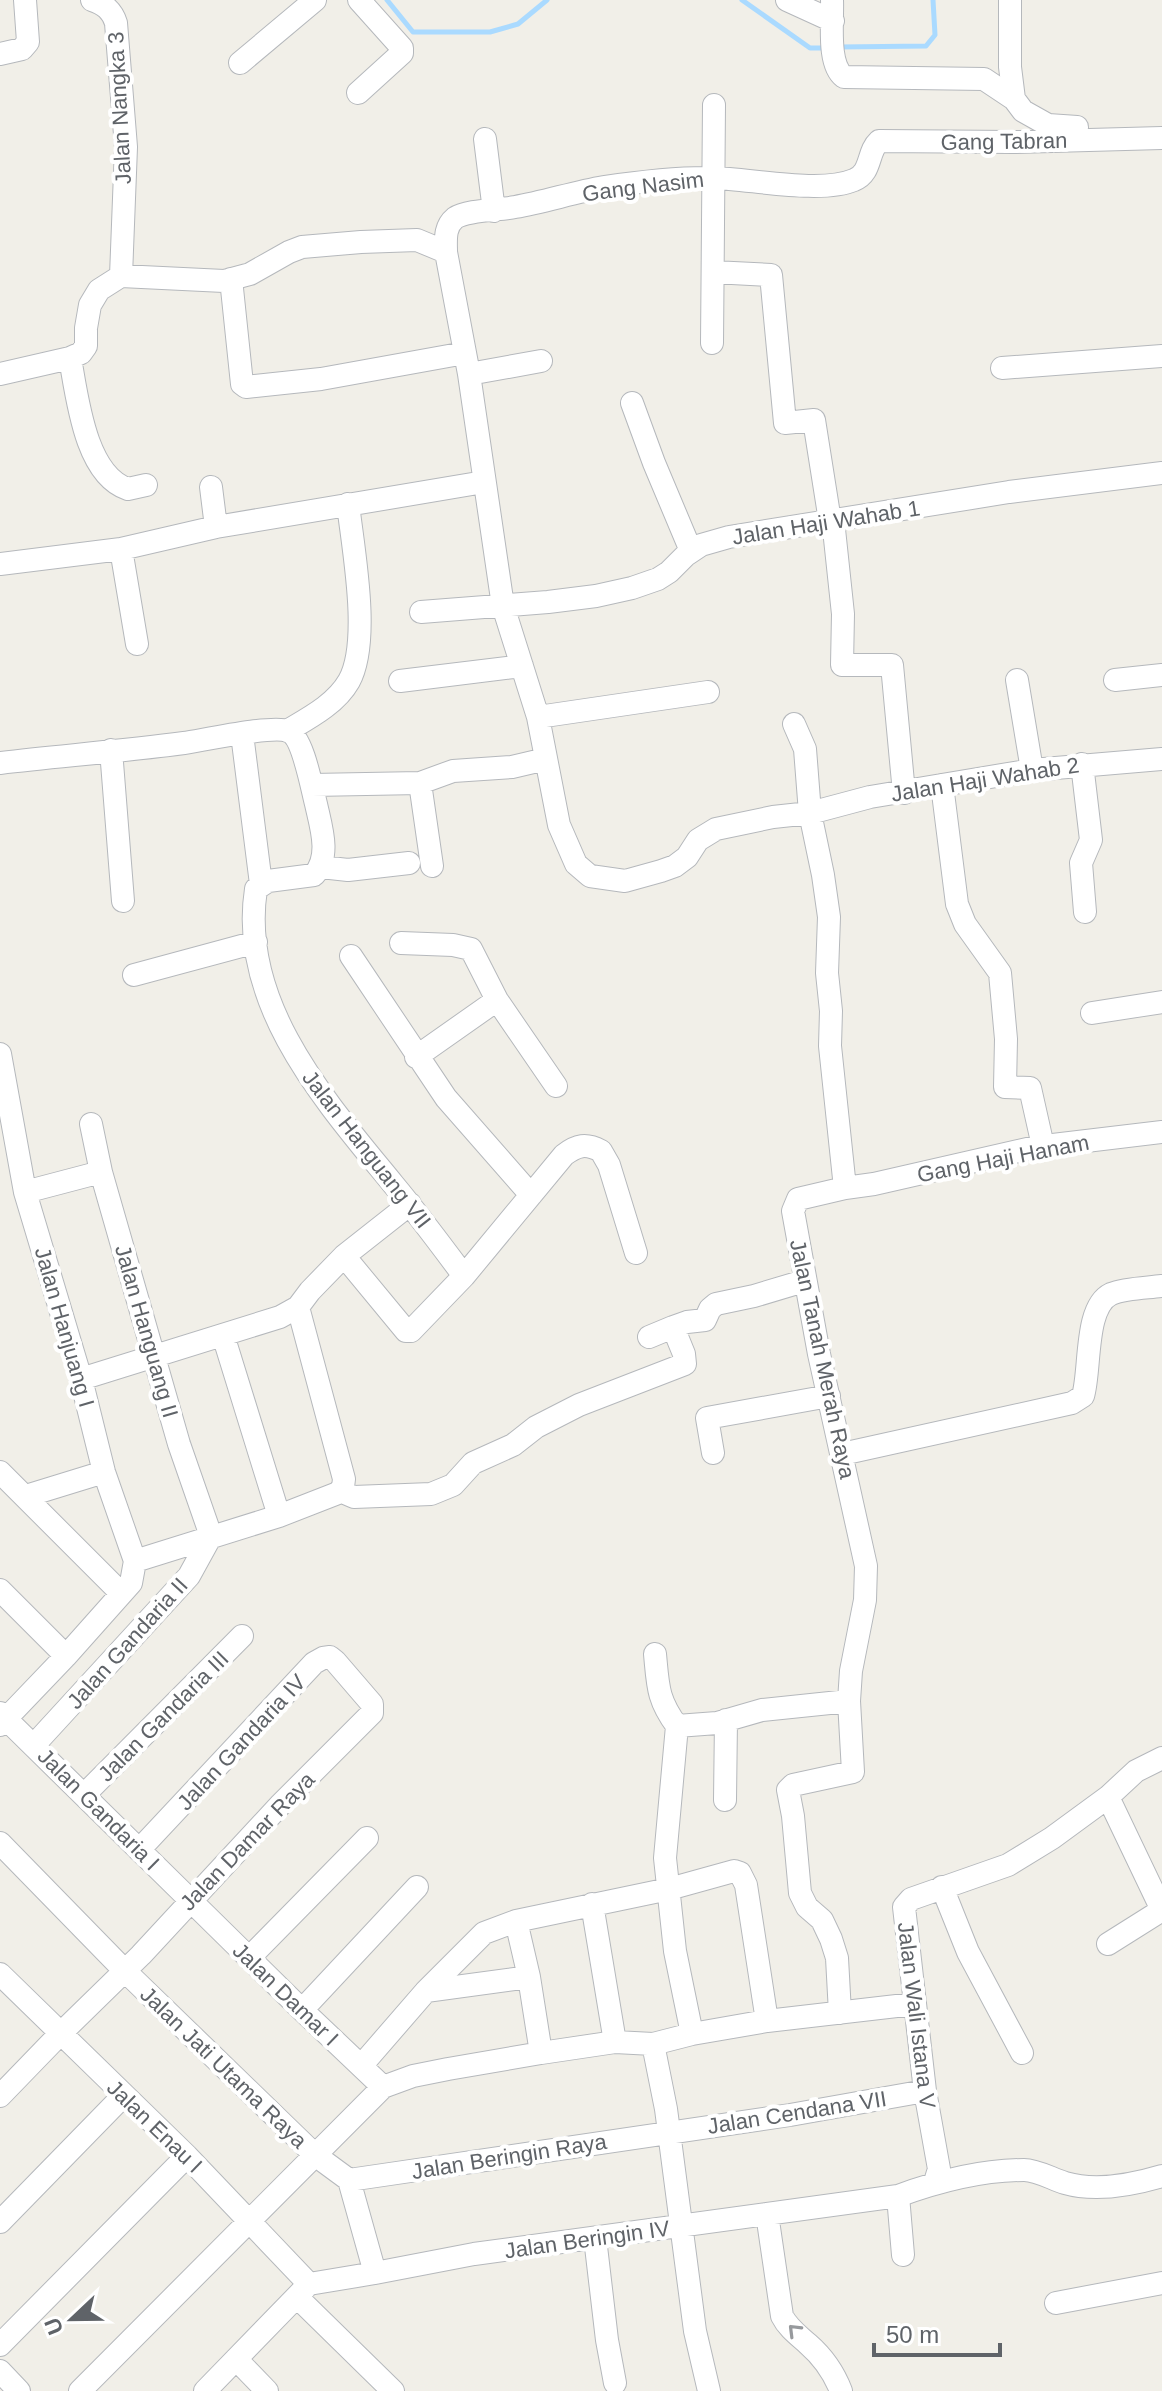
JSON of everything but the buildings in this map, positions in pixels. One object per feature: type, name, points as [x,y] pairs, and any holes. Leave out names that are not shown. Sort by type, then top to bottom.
[{"type":"street","points":[[0,54],[26,47],[25,0]]},
{"type":"street","name":"Jalan Nangka 3","points":[[92,0],[103,4],[113,14],[116,23],[126,147],[121,276]]},
{"type":"street","points":[[240,63],[315,0]]},
{"type":"street","points":[[358,93],[402,53],[402,48],[359,0]]},
{"type":"street","points":[[787,0],[833,30],[836,71],[844,77],[984,79],[1014,99],[1023,111],[1048,125],[1067,128],[1162,123]]},
{"type":"street","points":[[1010,0],[1010,67],[1014,99]]},
{"type":"street","points":[[712,343],[714,105]]},
{"type":"street","name":"Gang Tabran","points":[[867,171],[873,149],[879,141],[1014,142],[1162,138]]},
{"type":"street","points":[[485,139],[494,211]]},
{"type":"street","name":"Gang Nasim","points":[[446,252],[446,233],[458,216],[603,187],[713,178],[823,185],[854,180],[867,171]]},
{"type":"street","points":[[0,374],[81,353],[86,346],[90,305],[99,290],[121,276],[224,281],[250,274],[302,247],[417,240],[446,252],[467,363],[503,606],[538,717],[546,759],[512,767],[453,771],[420,783],[312,785]]},
{"type":"street","points":[[713,272],[771,275],[785,423],[814,420],[832,520],[843,614],[842,665],[892,665],[904,793]]},
{"type":"street","points":[[231,279],[242,384],[246,387],[467,363],[541,361]]},
{"type":"street","points":[[1002,368],[1162,356]]},
{"type":"street","points":[[70,358],[81,418],[105,472],[113,482],[128,489],[146,485]]},
{"type":"street","points":[[632,403],[691,551]]},
{"type":"street","name":"Jalan Haji Wahab 1","points":[[421,612],[596,596],[632,588],[658,579],[701,545],[729,537],[1009,492],[1162,473]]},
{"type":"street","points":[[0,564],[121,549],[216,527],[484,482]]},
{"type":"street","points":[[211,487],[216,527]]},
{"type":"street","points":[[0,763],[287,731],[322,709],[349,680],[357,657],[358,600],[348,504]]},
{"type":"street","points":[[121,549],[137,644]]},
{"type":"street","points":[[400,681],[522,666]]},
{"type":"street","points":[[1115,680],[1162,675]]},
{"type":"street","points":[[1017,680],[1032,770]]},
{"type":"street","points":[[538,717],[708,692]]},
{"type":"street","points":[[794,724],[805,749],[810,813],[829,917],[827,973],[831,1011],[830,1046],[845,1188]]},
{"type":"street","points":[[287,731],[299,743],[312,785],[324,859],[318,871]]},
{"type":"street","name":"Jalan Hanguang VII","points":[[242,734],[261,884],[256,889],[254,902],[256,942],[269,997],[279,1023],[301,1064],[340,1119],[464,1276]]},
{"type":"street","points":[[111,750],[123,901]]},
{"type":"street","name":"Jalan Haji Wahab 2","points":[[546,759],[559,825],[576,864],[590,876],[625,881],[675,866],[687,857],[698,840],[716,829],[810,813],[870,797],[1032,770],[1162,759]]},
{"type":"street","points":[[1082,764],[1091,840],[1081,863],[1085,912]]},
{"type":"street","points":[[420,783],[432,866]]},
{"type":"street","points":[[942,785],[957,904],[965,924],[1000,973],[1006,1039],[1005,1087],[1030,1088],[1043,1146]]},
{"type":"street","points":[[261,884],[318,871],[409,863]]},
{"type":"street","points":[[134,975],[256,942]]},
{"type":"street","points":[[401,943],[453,945],[471,949],[497,1000],[556,1086]]},
{"type":"street","points":[[351,956],[446,1098],[531,1195]]},
{"type":"street","points":[[416,1057],[497,1000]]},
{"type":"street","points":[[1092,1013],[1162,1002]]},
{"type":"street","name":"Jalan Hanjuang I","points":[[0,1054],[8,1154],[25,1192],[81,1379],[104,1472],[135,1561]]},
{"type":"street","name":"Jalan Hanguang II","points":[[91,1124],[101,1172],[179,1444],[211,1536]]},
{"type":"street","name":"Gang Haji Hanam","points":[[845,1188],[1043,1146],[1162,1132]]},
{"type":"street","points":[[344,1256],[406,1331],[416,1327],[464,1276],[564,1155],[574,1147],[584,1145],[601,1151],[609,1165],[636,1253]]},
{"type":"street","points":[[25,1192],[101,1172]]},
{"type":"street","name":"Jalan Tanah Merah Raya","points":[[840,2013],[837,1958],[831,1939],[822,1920],[807,1907],[800,1893],[788,1790],[793,1785],[853,1772],[849,1701],[851,1671],[865,1600],[866,1566],[804,1281],[793,1211],[798,1199],[845,1188]]},
{"type":"street","points":[[81,1379],[280,1317],[298,1307],[344,1256],[410,1204]]},
{"type":"street","points":[[649,1337],[687,1322],[705,1320],[716,1304],[804,1281]]},
{"type":"street","points":[[842,1454],[1072,1403],[1083,1396],[1088,1381],[1092,1325],[1101,1303],[1111,1295],[1162,1286]]},
{"type":"street","points":[[298,1307],[344,1479],[342,1489]]},
{"type":"street","points":[[342,1489],[354,1497],[398,1497],[431,1494],[453,1485],[473,1463],[513,1445],[536,1427],[568,1410],[685,1364],[673,1327]]},
{"type":"street","points":[[223,1335],[279,1516]]},
{"type":"street","points":[[713,1453],[707,1418],[829,1396]]},
{"type":"street","points":[[1,1471],[121,1593]]},
{"type":"street","points":[[26,1496],[104,1472]]},
{"type":"street","points":[[2,1719],[66,1656],[131,1583],[135,1561],[279,1516],[342,1489]]},
{"type":"street","name":"Jalan Gandaria II","points":[[34,1745],[189,1576],[211,1536]]},
{"type":"street","points":[[0,1590],[66,1656]]},
{"type":"street","name":"Jalan Gandaria III","points":[[84,1795],[242,1636]]},
{"type":"street","points":[[655,1654],[658,1691],[665,1709],[677,1726],[665,1858],[675,1951],[692,2034]]},
{"type":"street","name":"Jalan Gandaria IV","points":[[139,1850],[320,1659],[330,1657],[335,1661],[372,1704],[372,1713]]},
{"type":"street","points":[[677,1726],[726,1720],[762,1710],[849,1701]]},
{"type":"street","name":"Jalan Damar Raya","points":[[0,2096],[125,1971],[281,1804],[372,1713]]},
{"type":"street","name":"Jalan Gandaria I","points":[[2,1719],[34,1745],[191,1899]]},
{"type":"street","points":[[725,1800],[726,1720]]},
{"type":"street","name":"Jalan Wali Istana V","points":[[935,2182],[939,2169],[925,2091],[904,1907],[911,1899],[1008,1865],[1052,1838],[1108,1797],[1136,1771],[1162,1758]]},
{"type":"street","points":[[1108,1797],[1162,1910],[1108,1944]]},
{"type":"street","points":[[249,1958],[367,1838]]},
{"type":"street","name":"Jalan Jati Utama Raya","points":[[0,1843],[125,1971],[315,2155],[80,2391]]},
{"type":"street","points":[[361,2066],[426,1991],[484,1933],[516,1921],[669,1889],[734,1871],[744,1879],[767,2021]]},
{"type":"street","points":[[302,2010],[417,1887]]},
{"type":"street","points":[[942,1887],[968,1952],[1022,2053]]},
{"type":"street","name":"Jalan Damar I","points":[[191,1899],[383,2087]]},
{"type":"street","points":[[592,1904],[615,2042]]},
{"type":"street","points":[[516,1921],[541,2053]]},
{"type":"street","name":"Jalan Enau I","points":[[0,1974],[249,2220],[303,2291],[393,2391]]},
{"type":"street","points":[[426,1991],[529,1977]]},
{"type":"street","points":[[375,2273],[349,2180],[315,2155],[383,2087],[413,2076],[541,2053],[615,2042],[653,2044],[767,2021],[914,2004]]},
{"type":"street","points":[[653,2044],[669,2132],[695,2331],[709,2391]]},
{"type":"street","name":"Jalan Cendana VII","points":[[669,2132],[925,2091]]},
{"type":"street","points":[[0,2222],[124,2095]]},
{"type":"street","name":"Jalan Beringin Raya","points":[[349,2180],[669,2132]]},
{"type":"street","points":[[0,2345],[187,2156]]},
{"type":"street","name":"Jalan Beringin IV","points":[[303,2291],[474,2254],[898,2196],[935,2182],[1027,2170],[1069,2184],[1101,2188],[1162,2176]]},
{"type":"street","points":[[898,2196],[903,2255]]},
{"type":"street","points":[[767,2214],[782,2316],[786,2325],[834,2373],[841,2391]]},
{"type":"street","points":[[595,2238],[615,2383]]},
{"type":"street","points":[[1056,2303],[1162,2283]]},
{"type":"street","points":[[205,2391],[303,2291]]},
{"type":"street","points":[[236,2359],[267,2391]]},
{"type":"street","points":[[0,2371],[19,2391]]},
{"type":"waterway","points":[[387,0],[413,32],[490,32],[518,24],[547,0]]},
{"type":"waterway","points":[[742,0],[810,48],[826,48]]},
{"type":"waterway","points":[[840,47],[926,46],[935,35],[933,0]]}]
